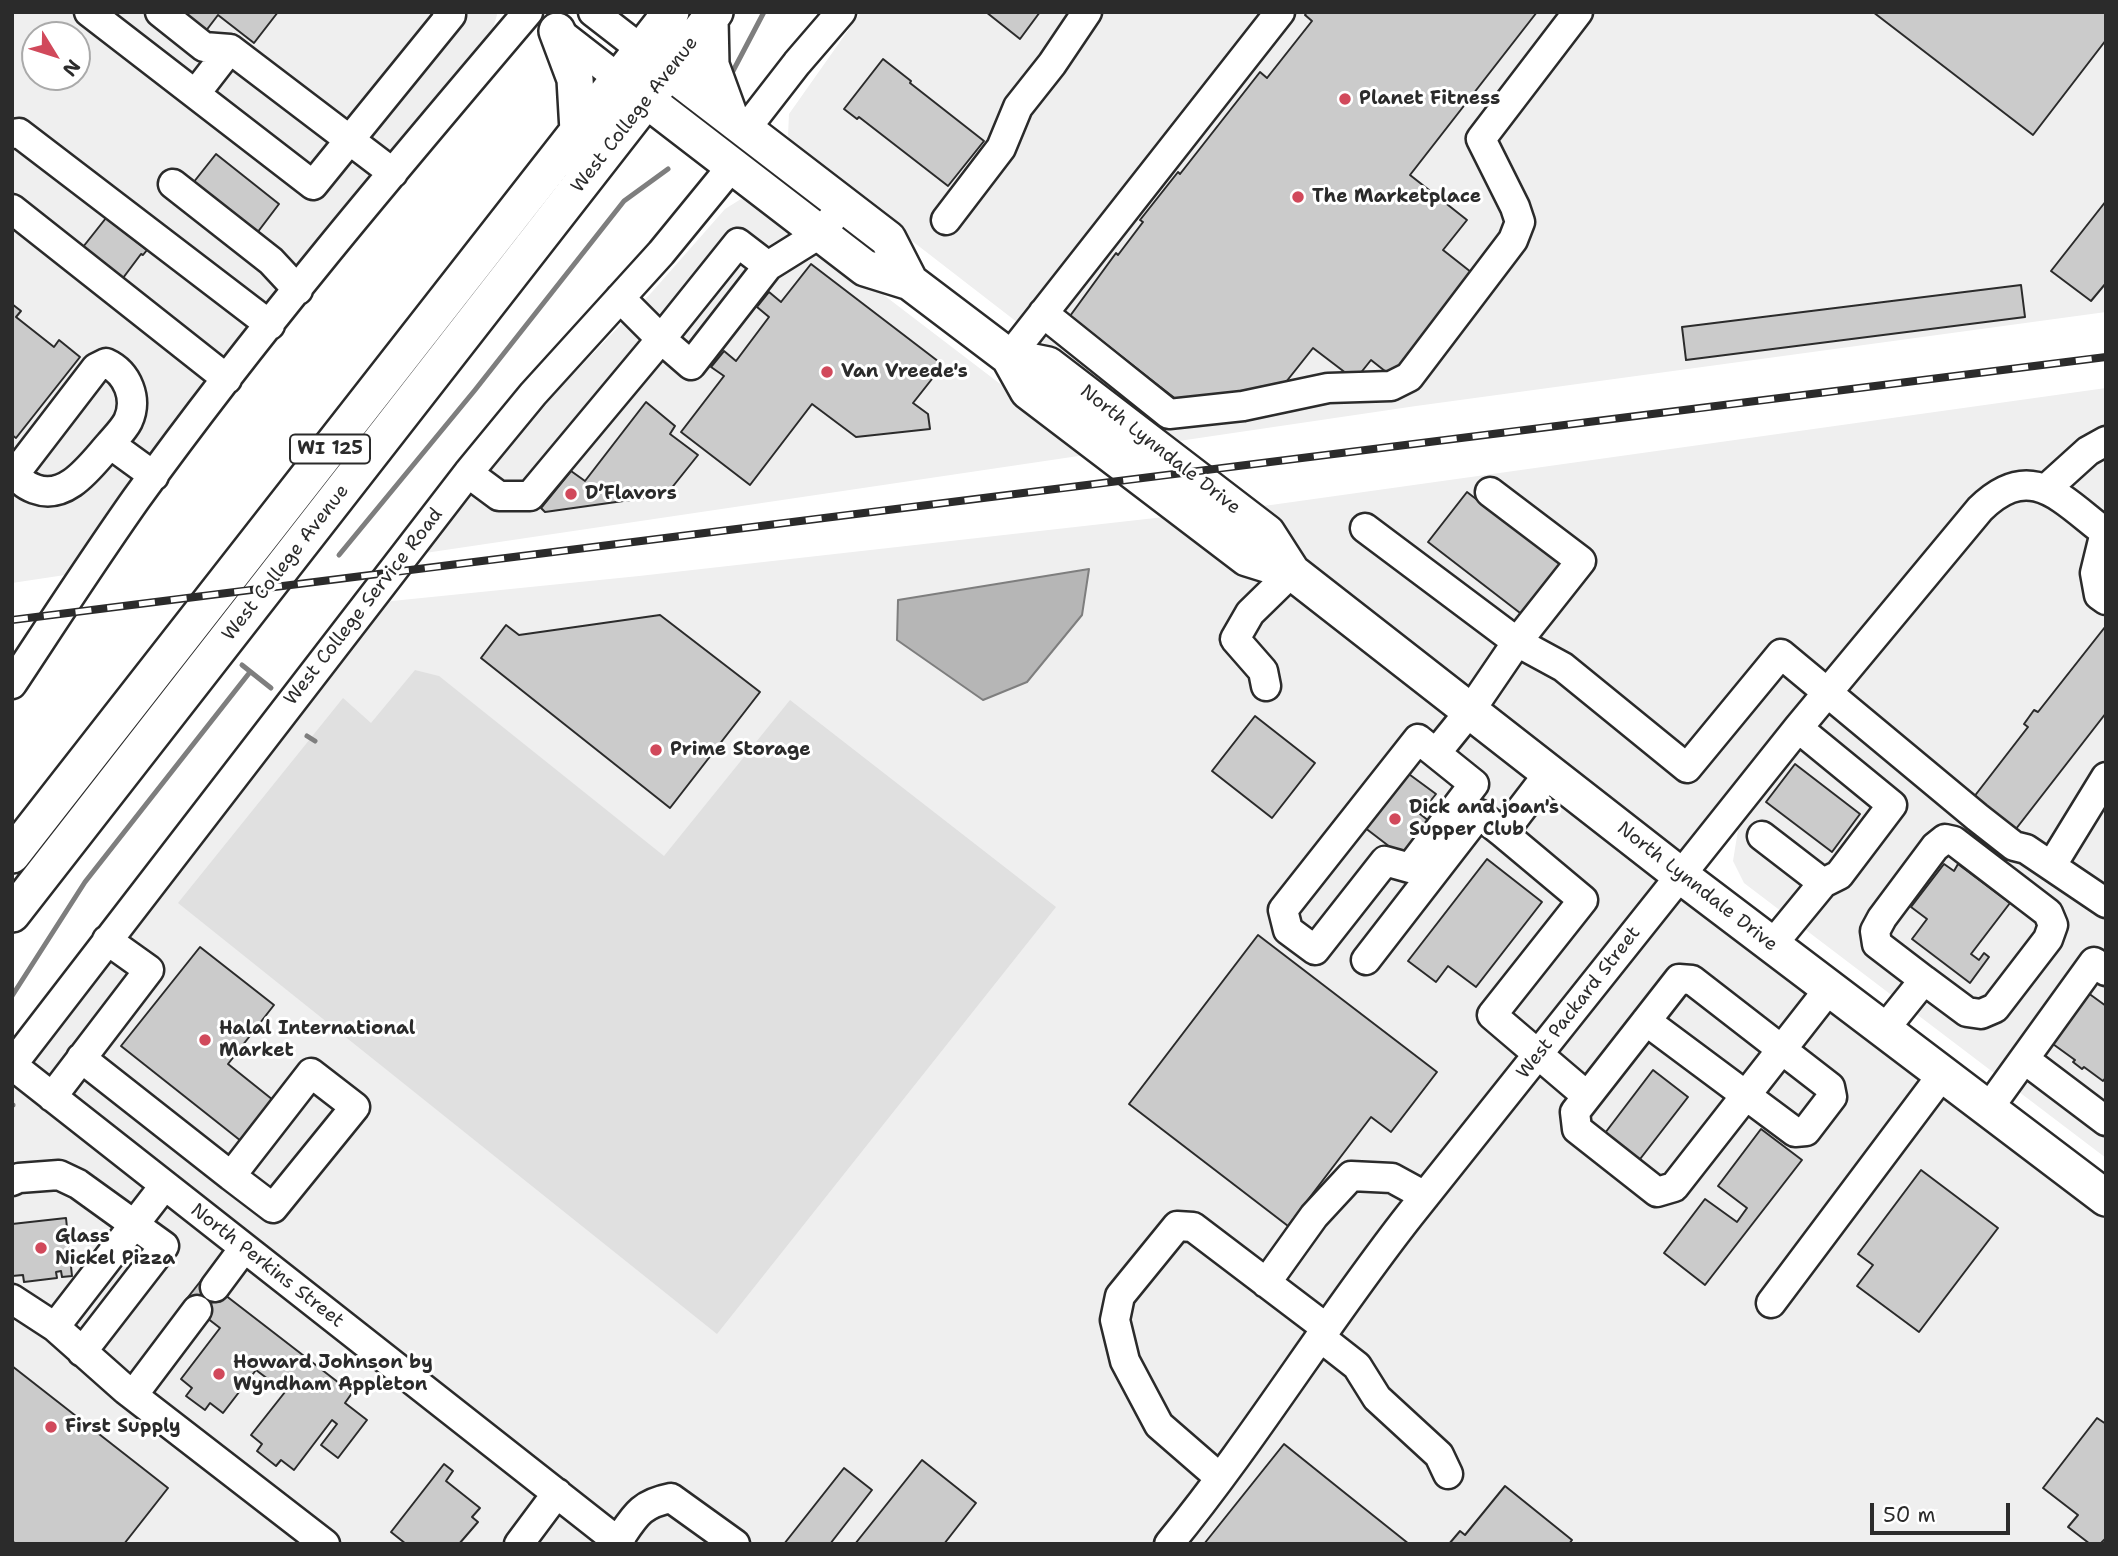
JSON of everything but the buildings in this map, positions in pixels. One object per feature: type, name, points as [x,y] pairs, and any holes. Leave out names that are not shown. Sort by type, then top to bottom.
[{"type":"main road","name":"West College Avenue","points":[[12,914],[646,99],[655,60],[671,12]]},
{"type":"main road","name":"West College Avenue","points":[[12,855],[618,78],[655,60],[713,16]]},
{"type":"main road","points":[[713,16],[711,65],[738,123]]},
{"type":"main road","points":[[545,21],[575,79],[578,131]]},
{"type":"main road","name":"North Lynndale Drive","points":[[655,60],[888,239],[910,282]]},
{"type":"main road","name":"North Lynndale Drive","points":[[618,78],[865,268],[910,282],[1009,357],[1028,391],[1130,470],[1247,558],[1292,572],[1680,875],[2106,1198]]},
{"type":"street","points":[[89,12],[313,185],[451,15],[447,12]]},
{"type":"street","points":[[160,12],[204,47],[230,49],[393,173]]},
{"type":"street","points":[[12,684],[85,572],[227,379],[393,173],[528,12]]},
{"type":"street","points":[[593,12],[655,60]]},
{"type":"street","points":[[738,123],[797,63],[841,12]]},
{"type":"street","points":[[946,220],[1001,148],[1018,107],[1052,64],[1087,12]]},
{"type":"street","points":[[1009,357],[1280,12]]},
{"type":"street","points":[[1043,313],[1169,414],[1243,406],[1328,388],[1391,386],[1409,377],[1513,240],[1520,222],[1516,207],[1481,139],[1578,12]]},
{"type":"street","points":[[545,21],[618,78]]},
{"type":"street","points":[[196,93],[230,49]]},
{"type":"street","points":[[12,134],[19,133],[270,325]]},
{"type":"street","name":"West College Service Road","points":[[12,1065],[468,472],[533,394],[661,253],[733,164]]},
{"type":"street","points":[[173,184],[271,261],[298,290]]},
{"type":"street","points":[[620,298],[691,365],[768,266],[821,233],[844,204]]},
{"type":"street","points":[[12,209],[227,379]]},
{"type":"street","points":[[468,472],[499,496],[530,496],[738,243],[768,266]]},
{"type":"street","points":[[106,363],[118,369],[129,386],[133,404],[128,422],[110,444],[82,475],[60,491],[44,492],[19,479],[17,471],[96,368],[106,363]]},
{"type":"street","points":[[110,444],[154,476]]},
{"type":"street","points":[[2100,453],[2046,489],[2105,532],[2095,573],[2099,595],[2106,600]]},
{"type":"street","name":"West Packard Street","points":[[1169,1544],[1253,1435],[1364,1273],[1826,694],[1980,509],[2003,490],[2015,485],[2032,485],[2046,489]]},
{"type":"street","points":[[1436,753],[1517,642],[1581,561],[1490,492]]},
{"type":"street","points":[[1365,528],[1517,642],[1563,667],[1687,768],[1781,654],[1826,694],[2014,846],[2026,849],[2104,899]]},
{"type":"street","points":[[1266,686],[1263,671],[1235,639],[1250,612],[1292,572]]},
{"type":"street","points":[[1772,945],[1823,883],[1839,875],[1892,805],[1798,728]]},
{"type":"street","points":[[1418,739],[1436,753],[1474,784],[1410,868],[1385,861],[1315,950],[1288,930],[1283,910],[1418,739]]},
{"type":"street","points":[[1503,833],[1549,773]]},
{"type":"street","points":[[2052,865],[2106,777]]},
{"type":"street","points":[[1366,960],[1479,814],[1583,900],[1492,1015],[1587,1096]]},
{"type":"street","points":[[1762,836],[1823,883]]},
{"type":"street","points":[[1945,839],[1954,841],[2048,913],[2053,925],[2048,939],[1995,1009],[1981,1014],[1967,1012],[1924,980],[1877,944],[1875,932],[1882,918],[1935,847],[1945,839]]},
{"type":"street","points":[[52,1097],[149,970],[107,940]]},
{"type":"street","points":[[1988,1109],[2094,962],[2106,971]]},
{"type":"street","points":[[1646,1021],[1745,1095],[1795,1132],[1806,1132],[1832,1097],[1830,1087],[1782,1048],[1692,981],[1679,979],[1587,1096],[1575,1112],[1577,1129],[1657,1192],[1674,1187],[1745,1095],[1782,1048],[1829,989]]},
{"type":"street","points":[[1883,1031],[1924,980]]},
{"type":"street","points":[[81,1058],[231,1176],[273,1208],[355,1107],[311,1073],[231,1176]]},
{"type":"street","points":[[2024,1059],[2106,1121]]},
{"type":"street","name":"North Perkins Street","points":[[12,1065],[557,1493],[609,1540]]},
{"type":"street","points":[[1771,1303],[1942,1075]]},
{"type":"street","points":[[12,1181],[59,1175],[78,1184],[164,1246],[82,1352]]},
{"type":"street","points":[[1266,1283],[1314,1216],[1351,1176],[1392,1178],[1425,1196]]},
{"type":"street","points":[[55,1327],[164,1186]]},
{"type":"street","points":[[1220,1478],[1158,1425],[1125,1361],[1115,1320],[1120,1296],[1177,1226],[1193,1227],[1266,1283],[1323,1332],[1357,1366],[1377,1398],[1439,1455],[1448,1474]]},
{"type":"street","points":[[215,1287],[244,1248]]},
{"type":"street","points":[[12,1299],[55,1327],[133,1395],[325,1544]]},
{"type":"street","points":[[133,1395],[197,1310]]},
{"type":"street","points":[[519,1544],[557,1493]]},
{"type":"street","points":[[609,1540],[652,1502],[671,1498],[723,1540]]},
{"type":"shaded area","points":[[12,12],[496,12],[493,28],[363,188],[85,572],[12,583]]},
{"type":"shaded area","points":[[861,12],[2106,12],[2106,312],[1172,442],[791,146],[788,135],[789,114]]},
{"type":"shaded area","points":[[741,199],[757,201],[775,212],[1092,454],[425,553],[560,388],[652,292],[725,209]]},
{"type":"shaded area","points":[[2106,388],[2106,1158],[1744,883],[1733,861],[1738,830],[1832,711],[1798,728],[1680,875],[2106,1198],[2106,1544],[12,1544],[12,1090],[382,602],[1271,505]],"holes":[[[255,1260],[471,1437],[248,1270]]]},
{"type":"shaded area","points":[[1089,569],[1082,615],[1027,682],[983,700],[897,640],[898,600]]},
{"type":"shaded area","points":[[415,670],[439,676],[664,856],[790,700],[1056,907],[717,1334],[178,903],[343,698],[371,723]]},
{"type":"waterway","points":[[733,71],[764,12]]},
{"type":"waterway","points":[[339,555],[475,390],[624,201],[668,169]]},
{"type":"waterway","points":[[242,665],[271,688]]},
{"type":"waterway","points":[[12,996],[85,882],[250,672]]},
{"type":"waterway","points":[[307,736],[315,741]]},
{"type":"railway","points":[[12,620],[2106,357]]},
{"type":"place","name":"Planet Fitness","points":[[1345,99]]},
{"type":"place","name":"The Marketplace","points":[[1298,197]]},
{"type":"place","name":"Van Vreede's","points":[[827,372]]},
{"type":"place","name":"D’Flavors","points":[[571,494]]},
{"type":"place","name":"Prime Storage","points":[[656,750]]},
{"type":"place","name":"Dick and joan's Supper Club","points":[[1395,819]]},
{"type":"place","name":"Halal International Market","points":[[205,1040]]},
{"type":"place","name":"Glass Nickel Pizza","points":[[41,1248]]},
{"type":"place","name":"Howard Johnson by Wyndham Appleton","points":[[219,1374]]},
{"type":"place","name":"First Supply","points":[[51,1427]]}]
